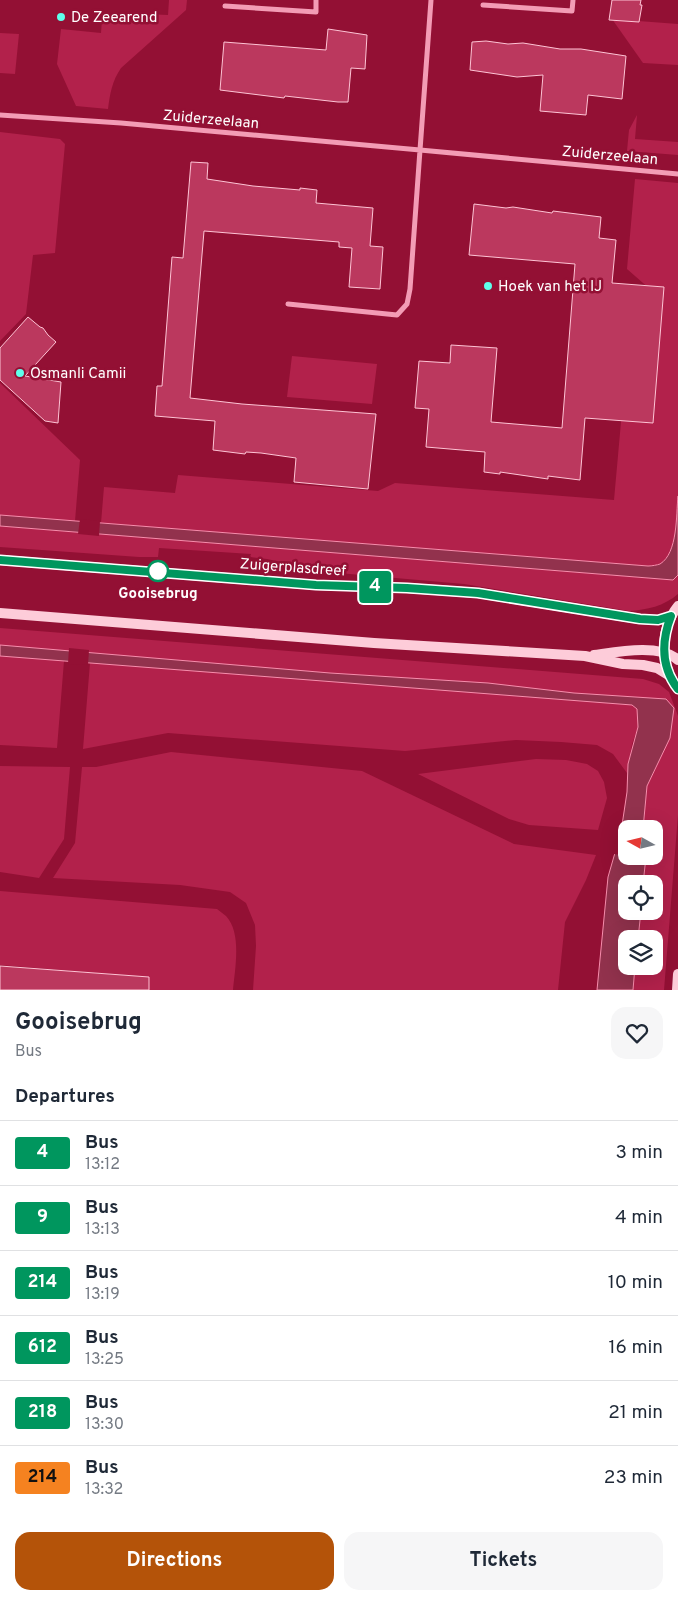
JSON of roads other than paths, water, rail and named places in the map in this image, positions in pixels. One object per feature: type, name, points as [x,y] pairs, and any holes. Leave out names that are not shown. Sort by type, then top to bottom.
[{"type":"main road","name":"Zuigerplasdreef","points":[[0,560],[316,585],[478,593],[640,619],[658,620],[671,616]]},
{"type":"main road","points":[[678,606],[671,616],[664,640],[665,664],[678,690]]},
{"type":"main road","points":[[0,613],[374,643],[585,656],[623,664],[657,668],[670,676]]},
{"type":"main road","points":[[585,656],[623,651],[664,652],[673,655],[678,660]]},
{"type":"main road","points":[[677,990],[678,974]]},
{"type":"street","points":[[225,6],[316,12],[316,0]]},
{"type":"street","points":[[288,304],[397,314],[407,304],[410,288],[431,0]]},
{"type":"street","points":[[483,5],[572,11],[573,0]]},
{"type":"street","name":"Zuiderzeelaan","points":[[0,115],[122,124],[678,174]]},
{"type":"place","name":"De Zeearend","points":[[61,17]]},
{"type":"place","name":"Hoek van het IJ","points":[[488,286]]},
{"type":"place","name":"Osmanli Camii","points":[[20,373]]},
{"type":"place","name":"Gooisebrug","points":[[158,571]]}]
